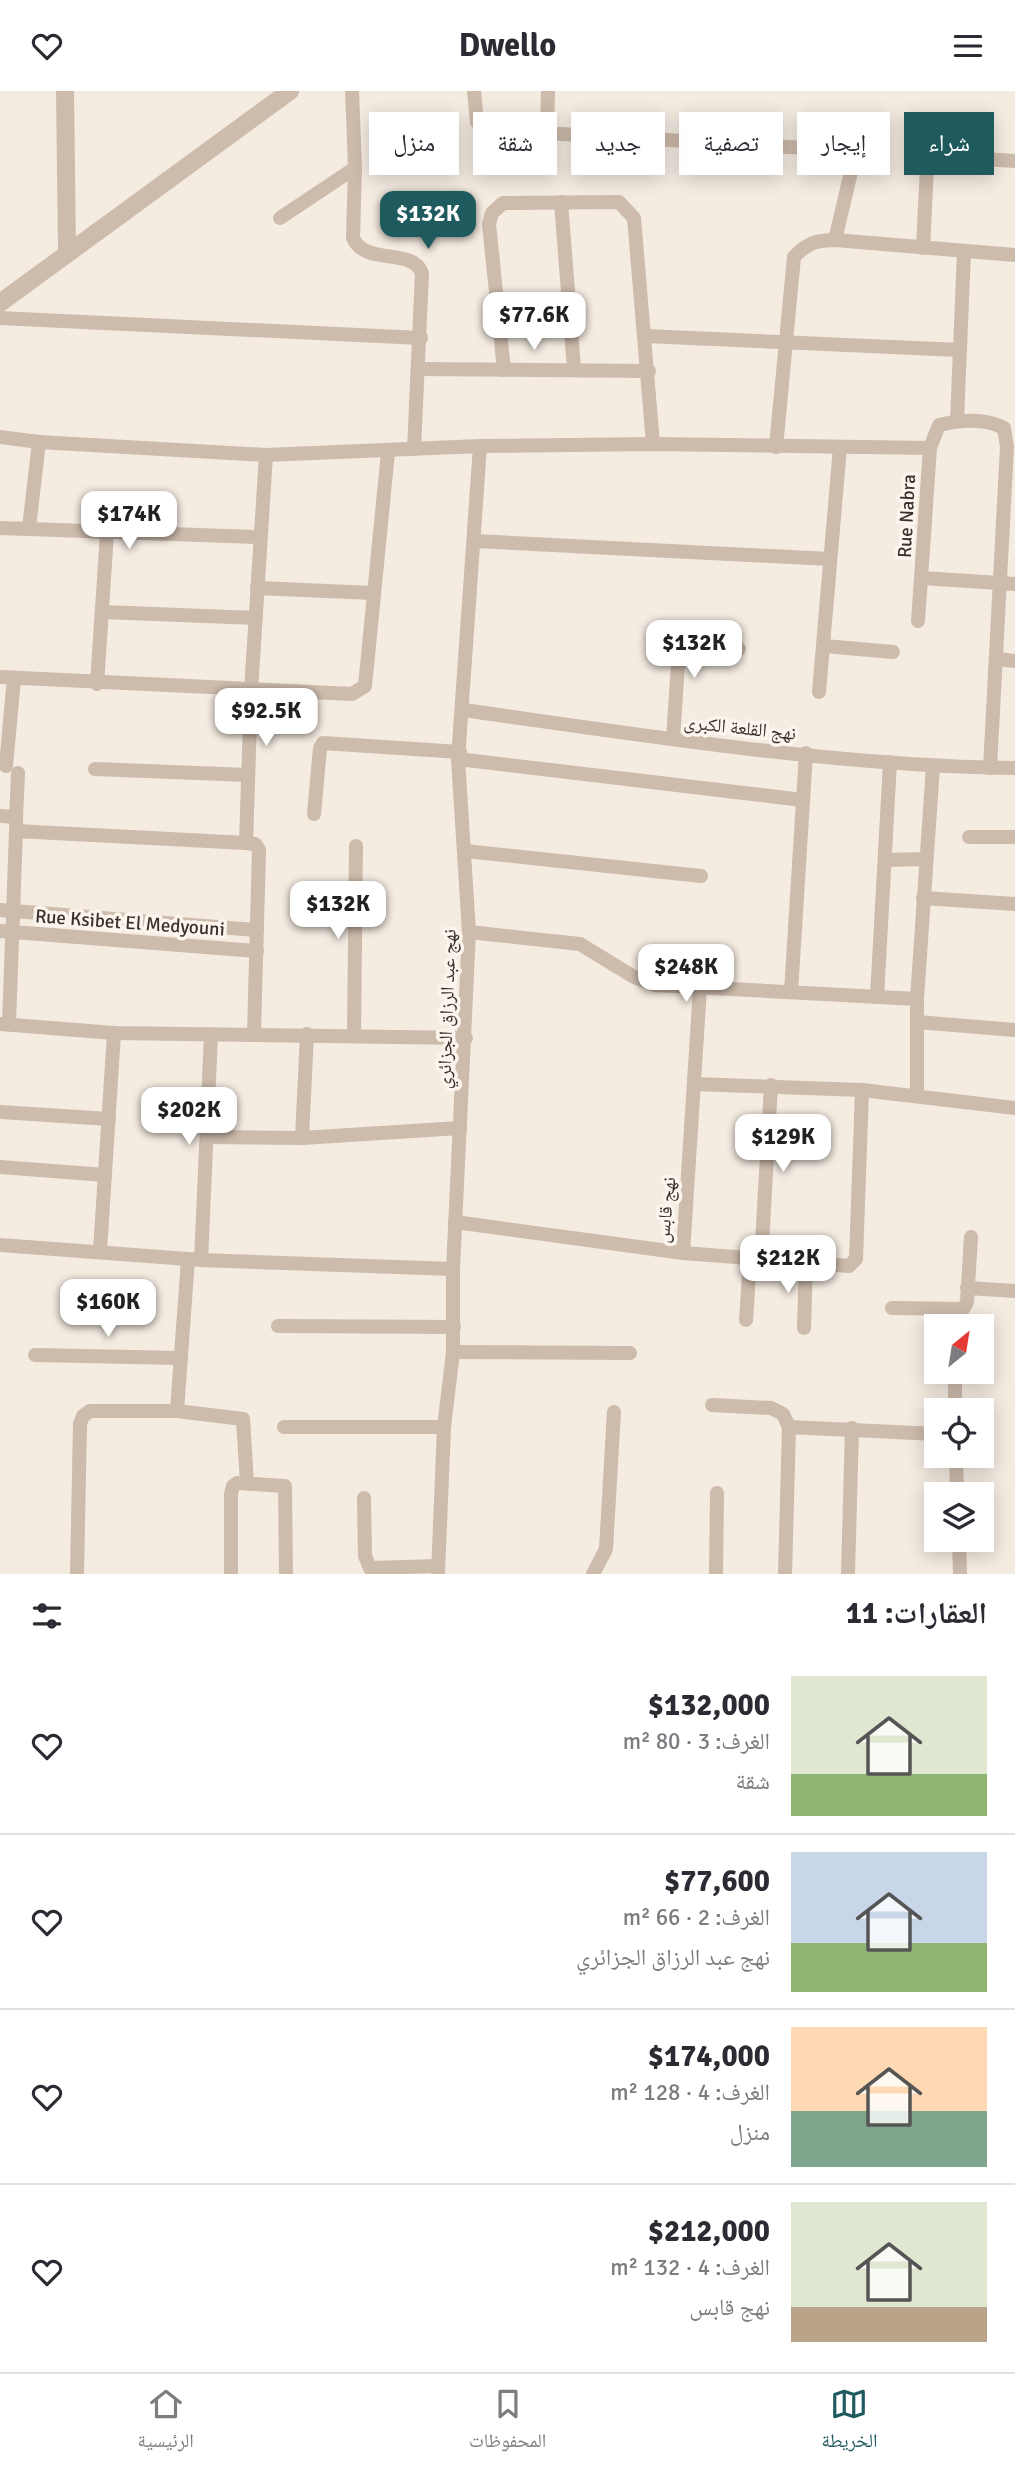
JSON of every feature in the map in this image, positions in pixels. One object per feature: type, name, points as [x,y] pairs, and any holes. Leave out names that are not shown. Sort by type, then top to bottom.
[{"type":"street","points":[[65,91],[67,251]]},
{"type":"street","points":[[0,303],[67,251],[290,91]]},
{"type":"street","points":[[352,91],[355,168],[353,237],[367,252],[414,263],[421,268],[421,338],[414,449]]},
{"type":"street","points":[[474,91],[474,112]]},
{"type":"street","points":[[548,91],[548,112]]},
{"type":"street","points":[[557,134],[841,151],[851,172],[835,240]]},
{"type":"street","points":[[994,160],[1015,161]]},
{"type":"street","points":[[280,218],[355,168]]},
{"type":"street","points":[[923,248],[927,175]]},
{"type":"street","points":[[561,202],[574,369]]},
{"type":"street","points":[[504,370],[489,224],[492,213],[503,203],[619,202],[634,218],[649,371],[653,444]]},
{"type":"street","points":[[776,447],[794,257],[813,241],[835,240],[1015,255]]},
{"type":"street","points":[[957,421],[964,252]]},
{"type":"street","points":[[0,318],[421,338]]},
{"type":"street","points":[[646,336],[786,340],[959,350]]},
{"type":"street","points":[[419,369],[649,371]]},
{"type":"street","points":[[0,437],[38,442],[266,455],[480,446],[653,444],[930,448],[939,425],[957,421],[995,423],[1004,428],[1007,435],[1009,584],[998,659],[990,768]]},
{"type":"street","points":[[29,528],[38,442]]},
{"type":"street","name":"نهج عبد الرزاق الجزائري","points":[[438,1570],[444,1427],[453,1352],[453,1269],[469,932],[459,755],[480,446]]},
{"type":"street","points":[[819,692],[840,447]]},
{"type":"street","name":"Rue Nabra","points":[[930,448],[922,577],[1009,584]]},
{"type":"street","points":[[388,451],[365,686],[360,691],[352,694],[251,691],[7,677],[16,824],[7,910],[4,1024],[114,1033],[466,1038]]},
{"type":"street","points":[[246,843],[251,691],[266,455]]},
{"type":"street","points":[[0,528],[260,537]]},
{"type":"street","points":[[97,684],[107,533]]},
{"type":"street","points":[[475,541],[830,559]]},
{"type":"street","points":[[918,621],[922,577]]},
{"type":"street","points":[[257,588],[373,593]]},
{"type":"street","points":[[103,612],[256,618]]},
{"type":"street","points":[[673,739],[679,649],[682,643],[739,649]]},
{"type":"street","points":[[824,646],[893,652]]},
{"type":"street","points":[[998,659],[1015,661]]},
{"type":"street","name":"نهج القلعة الكبرى","points":[[463,710],[673,739],[890,762],[1015,768]]},
{"type":"street","points":[[314,814],[320,748],[323,743],[459,755],[803,800]]},
{"type":"street","points":[[791,992],[806,753]]},
{"type":"street","points":[[877,997],[890,762]]},
{"type":"street","points":[[918,1094],[917,999],[933,766]]},
{"type":"street","points":[[95,769],[248,775]]},
{"type":"street","points":[[0,816],[16,824],[255,845],[260,850],[254,1034]]},
{"type":"street","points":[[969,837],[1015,837]]},
{"type":"street","points":[[354,1035],[356,846]]},
{"type":"street","points":[[465,851],[701,876]]},
{"type":"street","points":[[885,860],[926,859]]},
{"type":"street","points":[[923,898],[1015,904]]},
{"type":"street","name":"Rue Ksibet El Medyouni","points":[[7,910],[257,930]]},
{"type":"street","name":"Rue Ksibet El Medyouni","points":[[6,932],[257,951]]},
{"type":"street","points":[[469,932],[580,944],[645,983],[917,999]]},
{"type":"street","name":"نهج قابس","points":[[455,1221],[683,1253],[700,988]]},
{"type":"street","points":[[917,1022],[1015,1030]]},
{"type":"street","points":[[100,1251],[114,1033]]},
{"type":"street","points":[[302,1138],[307,1034]]},
{"type":"street","points":[[177,1411],[207,1137],[211,1035]]},
{"type":"street","points":[[694,1084],[771,1085],[918,1094],[1015,1108]]},
{"type":"street","points":[[746,1320],[756,1260],[771,1085]]},
{"type":"street","points":[[683,1253],[845,1267],[856,1259],[862,1090]]},
{"type":"street","points":[[0,1112],[109,1119]]},
{"type":"street","points":[[207,1137],[302,1138],[460,1128]]},
{"type":"street","points":[[0,1167],[105,1175]]},
{"type":"street","points":[[892,1308],[960,1311],[966,1306],[971,1237]]},
{"type":"street","points":[[0,1245],[194,1260],[453,1269]]},
{"type":"street","points":[[804,1328],[806,1264]]},
{"type":"street","points":[[967,1288],[1015,1291]]},
{"type":"street","points":[[278,1326],[454,1327]]},
{"type":"street","points":[[453,1352],[630,1353]]},
{"type":"street","points":[[35,1355],[181,1359]]},
{"type":"street","points":[[955,1398],[956,1384]]},
{"type":"street","points":[[712,1405],[771,1408],[783,1413],[789,1427],[785,1574]]},
{"type":"street","points":[[77,1574],[83,1416],[90,1411],[177,1411],[243,1419],[247,1483]]},
{"type":"street","points":[[593,1574],[606,1549],[614,1412]]},
{"type":"street","points":[[285,1427],[444,1427]]},
{"type":"street","points":[[789,1427],[924,1433]]},
{"type":"street","points":[[848,1574],[852,1428]]},
{"type":"street","points":[[231,1574],[233,1486],[247,1483],[285,1486],[286,1574]]},
{"type":"street","points":[[716,1574],[717,1493]]},
{"type":"street","points":[[364,1498],[365,1556],[370,1568],[438,1570]]},
{"type":"street","points":[[959,1552],[960,1574]]}]
